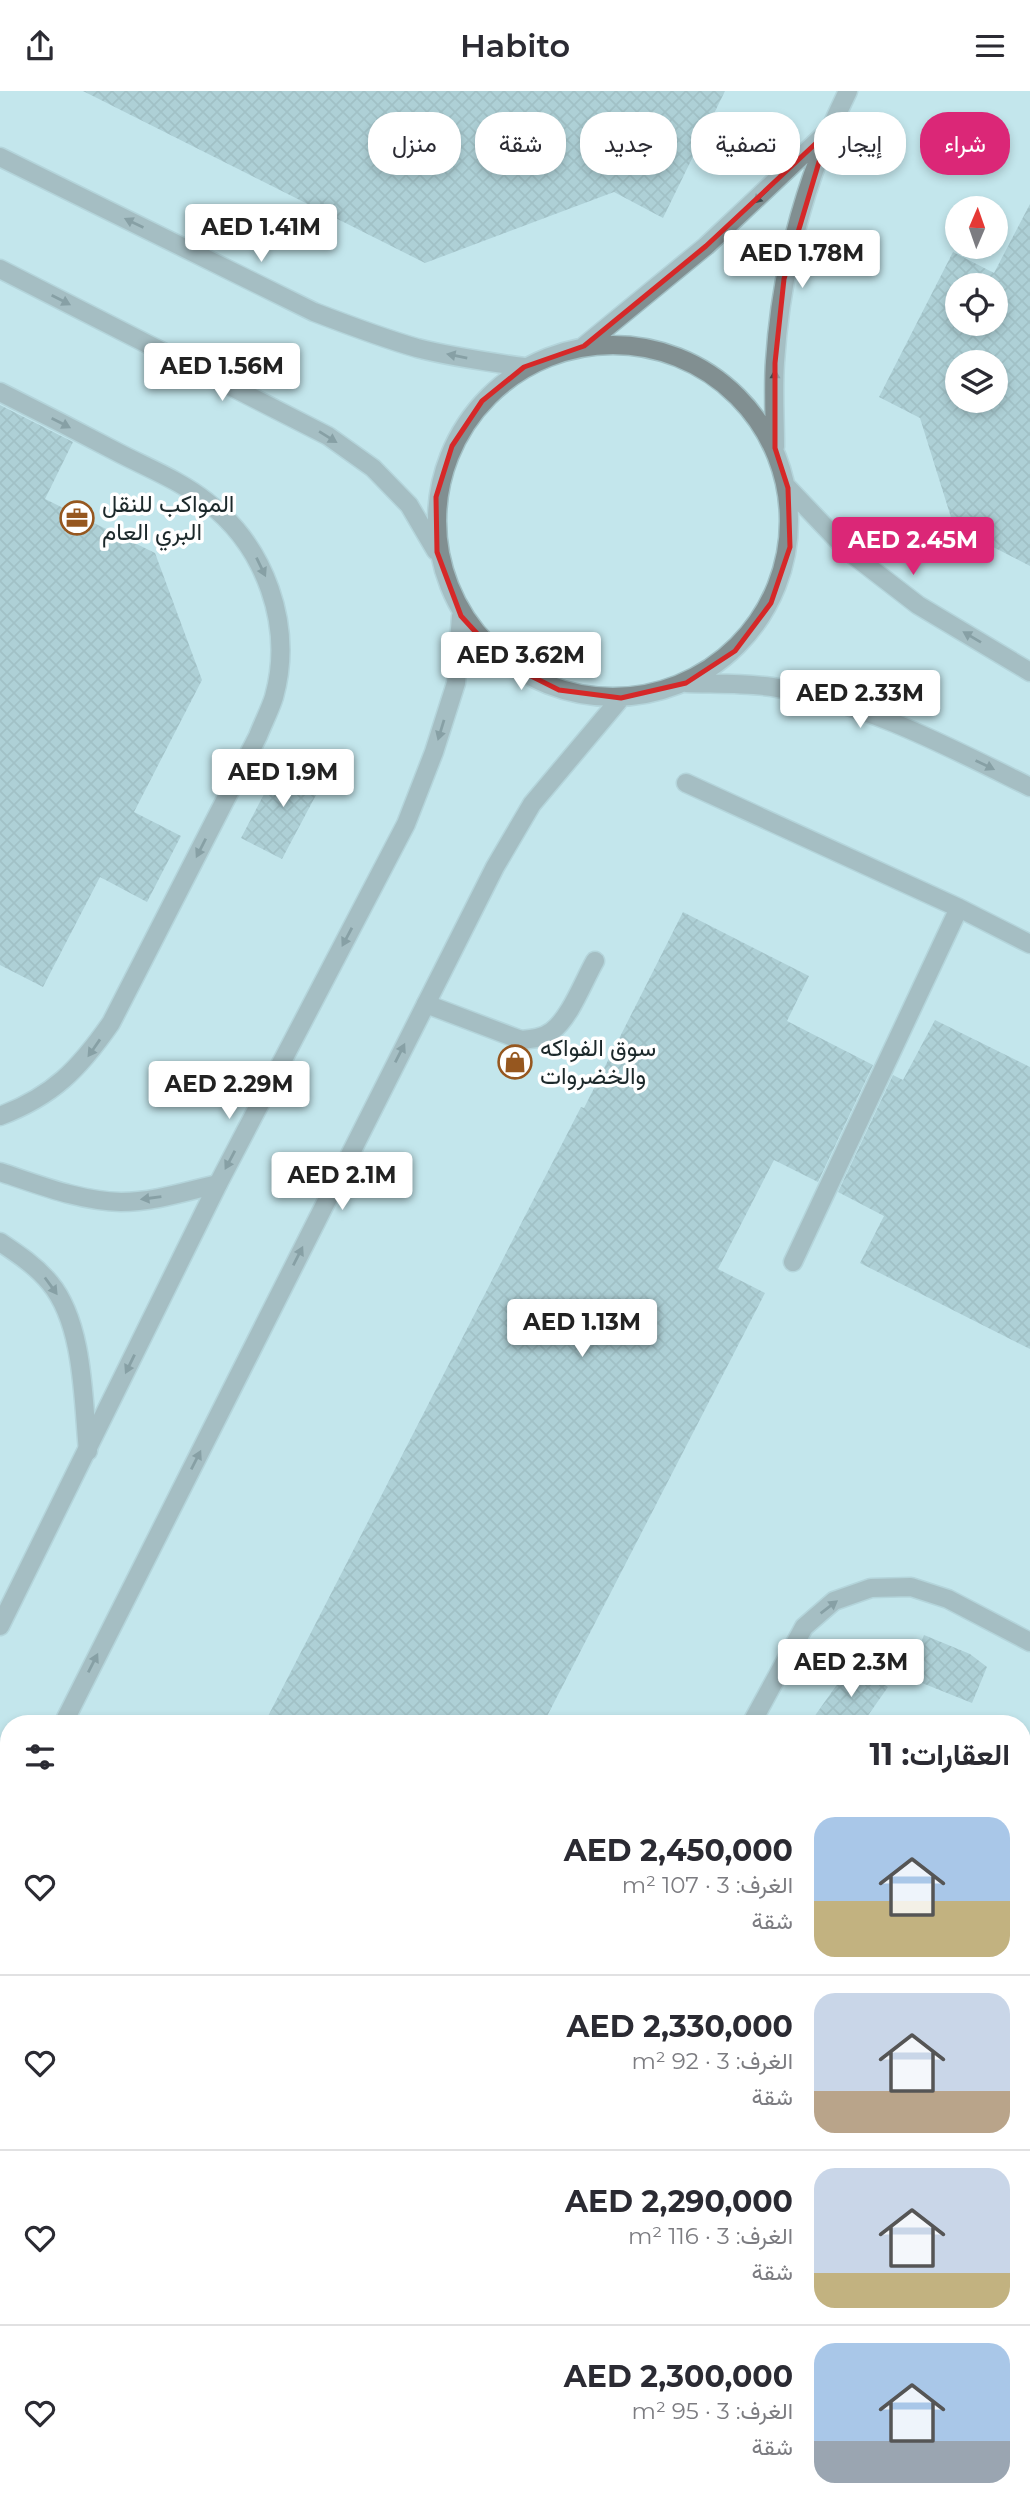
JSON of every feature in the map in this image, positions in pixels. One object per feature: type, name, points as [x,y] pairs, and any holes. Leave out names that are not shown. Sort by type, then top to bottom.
[{"type":"street","points":[[838,112],[848,91]]},
{"type":"street","points":[[437,552],[436,498],[452,446],[482,401],[524,367],[584,346],[706,246],[814,145]]},
{"type":"street","points":[[0,157],[314,312],[417,348],[524,367]]},
{"type":"street","points":[[775,448],[775,363],[784,279],[802,205],[814,171]]},
{"type":"street","points":[[0,269],[328,436],[373,468],[409,505],[437,552],[461,616],[503,661],[559,690],[621,698],[686,683],[770,687],[852,706],[930,739],[1030,787]]},
{"type":"street","points":[[584,346],[642,347],[697,365],[743,400],[775,448],[788,488],[790,547],[771,603],[735,651],[686,683]]},
{"type":"street","points":[[0,392],[169,478],[207,501],[239,531],[262,568],[276,609],[281,653],[274,696],[258,736],[111,1023],[87,1057],[57,1087],[0,1117]]},
{"type":"street","points":[[788,488],[848,551],[918,605],[1030,673]]},
{"type":"street","points":[[0,1626],[218,1184],[406,824],[434,752],[456,683],[461,616]]},
{"type":"street","points":[[68,1715],[495,867],[532,804],[621,698]]},
{"type":"street","points":[[686,782],[959,908],[1030,944]]},
{"type":"street","points":[[793,1262],[959,908]]},
{"type":"street","points":[[426,1003],[521,1040],[537,1038],[552,1032],[563,1020],[595,961]]},
{"type":"street","points":[[0,1172],[88,1199],[123,1202],[159,1198],[218,1184]]},
{"type":"street","points":[[0,1242],[23,1257],[52,1285],[70,1319],[78,1357],[88,1451]]},
{"type":"street","points":[[756,1715],[804,1627],[834,1601],[871,1588],[911,1587],[948,1599],[1030,1642]]},
{"type":"highlighted area","points":[[828,132],[784,279],[775,363],[775,448],[788,488],[790,547],[771,603],[735,651],[686,683],[621,698],[559,690],[503,662],[461,616],[437,552],[436,497],[452,446],[482,401],[524,367],[584,346],[706,246]]},
{"type":"building","points":[[83,91],[725,91],[715,112],[691,112],[691,161],[663,218],[614,192],[425,263]]},
{"type":"building","points":[[1030,204],[1030,566],[954,527],[920,418],[879,397],[949,259],[967,259],[994,273],[1001,259],[1008,259],[1008,246]]},
{"type":"building","points":[[0,405],[73,442],[45,499],[155,553],[202,680],[134,812],[181,836],[147,902],[100,877],[43,987],[0,965]]},
{"type":"building","points":[[283,758],[324,780],[282,859],[241,838]]},
{"type":"building","points":[[683,912],[809,976],[787,1021],[873,1065],[818,1182],[774,1160],[718,1269],[765,1293],[548,1715],[269,1715],[581,1107],[584,1108]]},
{"type":"building","points":[[935,1020],[1030,1067],[1030,1349],[860,1263],[884,1216],[838,1192],[893,1075],[903,1080]]},
{"type":"building","points":[[924,1635],[970,1654],[987,1667],[972,1703],[907,1677]]},
{"type":"building","points":[[853,1662],[888,1687],[868,1715],[815,1715]]},
{"type":"place","name":"المواكب للنقل البري العام","points":[[77,518]]},
{"type":"place","name":"سوق الفواكه والخضروات","points":[[515,1062]]}]
